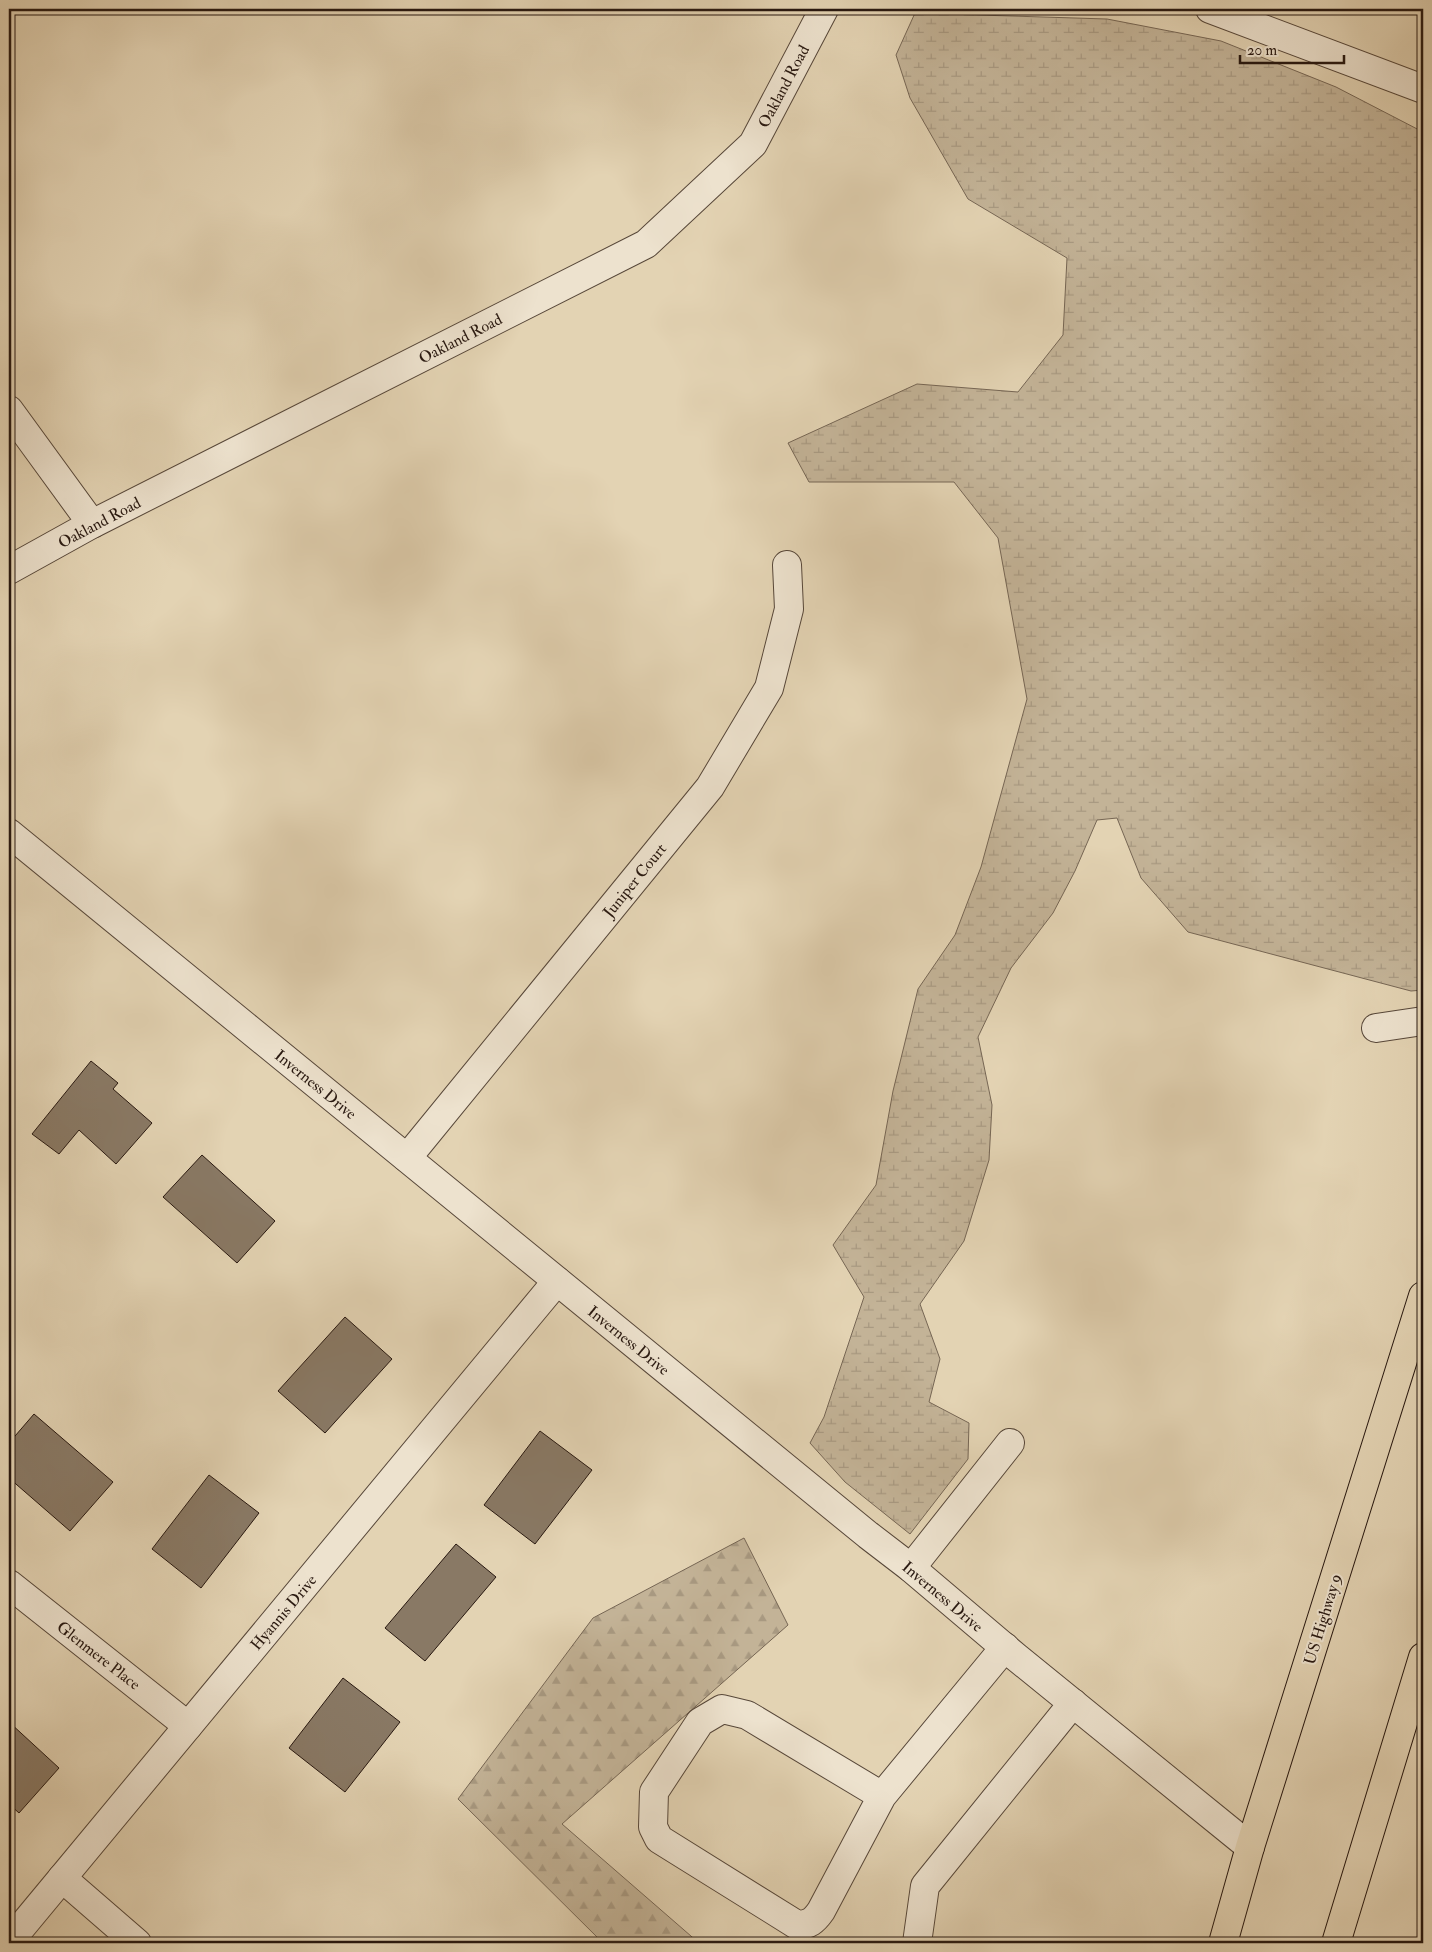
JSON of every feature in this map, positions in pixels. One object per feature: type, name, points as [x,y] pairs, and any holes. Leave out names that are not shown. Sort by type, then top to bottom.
[{"type":"highway","name":"US Highway 9","points":[[1223,1943],[1250,1848],[1423,1296]]},
{"type":"highway","points":[[1336,1943],[1423,1658]]},
{"type":"street","name":"Oakland Road","points":[[9,570],[92,524],[646,244],[753,144],[824,9]]},
{"type":"street","points":[[1210,9],[1416,86]]},
{"type":"street","points":[[9,410],[92,524]]},
{"type":"street","name":"Juniper Court","points":[[407,1158],[710,787],[769,688],[789,609],[787,566]]},
{"type":"street","name":"Inverness Drive","points":[[9,833],[557,1282],[868,1535],[912,1568],[1005,1647],[1250,1848]]},
{"type":"street","points":[[1376,1028],[1423,1021]]},
{"type":"street","name":"Hyannis Drive","points":[[9,1942],[557,1282]]},
{"type":"street","points":[[912,1568],[1010,1443]]},
{"type":"street","name":"Glenmere Place","points":[[9,1584],[188,1726]]},
{"type":"street","points":[[882,1796],[748,1715],[722,1709],[700,1722],[654,1792],[653,1827],[659,1839],[797,1925],[805,1925],[814,1920],[821,1911],[882,1796],[1005,1647]]},
{"type":"street","points":[[917,1943],[925,1886],[1073,1703]]},
{"type":"street","points":[[62,1878],[137,1943]]},
{"type":"green space","points":[[915,13],[1107,19],[1221,41],[1336,87],[1423,132],[1423,990],[1411,991],[1188,932],[1141,878],[1117,818],[1097,820],[1075,871],[1053,913],[1011,968],[978,1037],[992,1105],[989,1160],[964,1241],[920,1304],[940,1359],[929,1402],[969,1423],[968,1459],[910,1534],[845,1482],[810,1443],[824,1417],[864,1297],[833,1245],[876,1185],[893,1091],[918,989],[955,935],[981,867],[1027,699],[998,538],[954,482],[809,482],[788,443],[917,384],[1018,392],[1063,335],[1067,258],[968,199],[910,98],[896,55]]},
{"type":"green space","points":[[744,1538],[788,1625],[562,1824],[699,1943],[603,1943],[458,1799],[593,1618]]},
{"type":"building","points":[[91,1061],[118,1083],[113,1089],[152,1123],[116,1164],[79,1130],[59,1154],[32,1134]]},
{"type":"building","points":[[202,1155],[275,1221],[237,1263],[163,1197]]},
{"type":"building","points":[[345,1317],[392,1359],[325,1433],[278,1391]]},
{"type":"building","points":[[34,1414],[113,1482],[70,1531],[9,1478],[9,1443]]},
{"type":"building","points":[[540,1431],[592,1470],[535,1544],[484,1505]]},
{"type":"building","points":[[209,1475],[259,1513],[201,1588],[152,1549]]},
{"type":"building","points":[[456,1544],[496,1577],[425,1661],[385,1628]]},
{"type":"building","points":[[343,1678],[400,1722],[345,1792],[289,1748]]},
{"type":"building","points":[[9,1722],[59,1768],[19,1813],[9,1804]]}]
